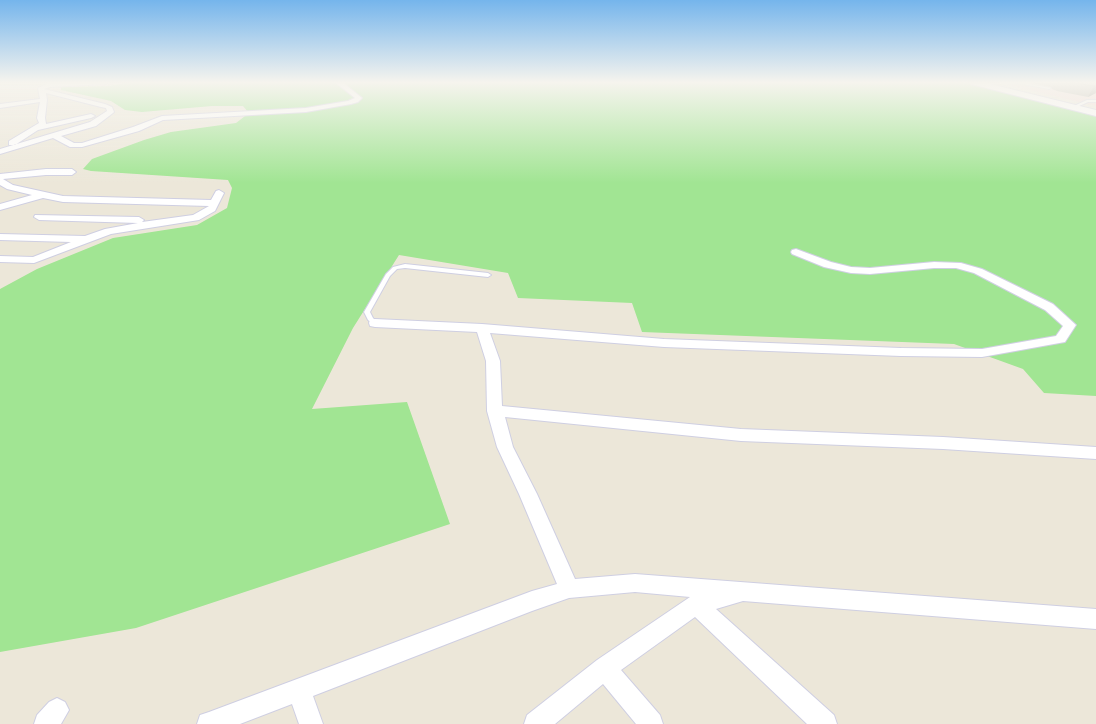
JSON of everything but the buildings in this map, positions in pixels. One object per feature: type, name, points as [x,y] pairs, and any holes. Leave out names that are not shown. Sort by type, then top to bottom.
[{"type":"street","points":[[39,128],[43,123],[41,116]]},
{"type":"street","points":[[0,151],[39,128],[94,116]]},
{"type":"street","points":[[0,151],[92,124],[105,116]]},
{"type":"street","points":[[54,136],[73,145],[82,145],[136,129],[162,118],[202,116]]},
{"type":"street","points":[[0,177],[46,172],[72,172]]},
{"type":"street","points":[[0,181],[10,187],[42,195],[63,198],[214,203]]},
{"type":"street","points":[[0,259],[34,260],[109,231],[161,222],[185,221],[195,218],[212,209],[219,193]]},
{"type":"street","points":[[0,207],[42,195]]},
{"type":"street","points":[[39,218],[185,221]]},
{"type":"street","points":[[0,237],[90,239]]},
{"type":"street","points":[[375,323],[482,328],[664,343],[901,352],[982,353],[1060,339],[1070,325],[1049,307],[978,271],[957,265],[934,265],[870,271],[851,270],[828,265],[796,252]]},
{"type":"street","points":[[482,328],[493,361],[495,411],[505,447],[528,494],[569,589]]},
{"type":"street","points":[[495,411],[741,435],[943,443],[1096,454]]},
{"type":"street","points":[[209,724],[532,601],[569,589],[635,582],[1096,619]]},
{"type":"street","points":[[536,724],[605,668],[696,604],[748,591]]},
{"type":"street","points":[[696,604],[825,724]]},
{"type":"street","points":[[605,668],[651,724]]},
{"type":"street","points":[[299,690],[311,724]]},
{"type":"lane","points":[[375,323],[370,319],[367,312],[388,275],[395,268],[405,266],[488,275]]},
{"type":"green space","points":[[245,116],[1096,116],[1096,396],[1044,393],[1023,369],[954,344],[642,332],[632,303],[518,298],[508,273],[399,255],[353,328],[312,409],[407,402],[450,524],[136,628],[0,652],[0,289],[37,269],[113,238],[197,225],[227,208],[232,188],[228,180],[91,171],[83,169],[92,159],[144,140],[171,132],[236,123]]}]
